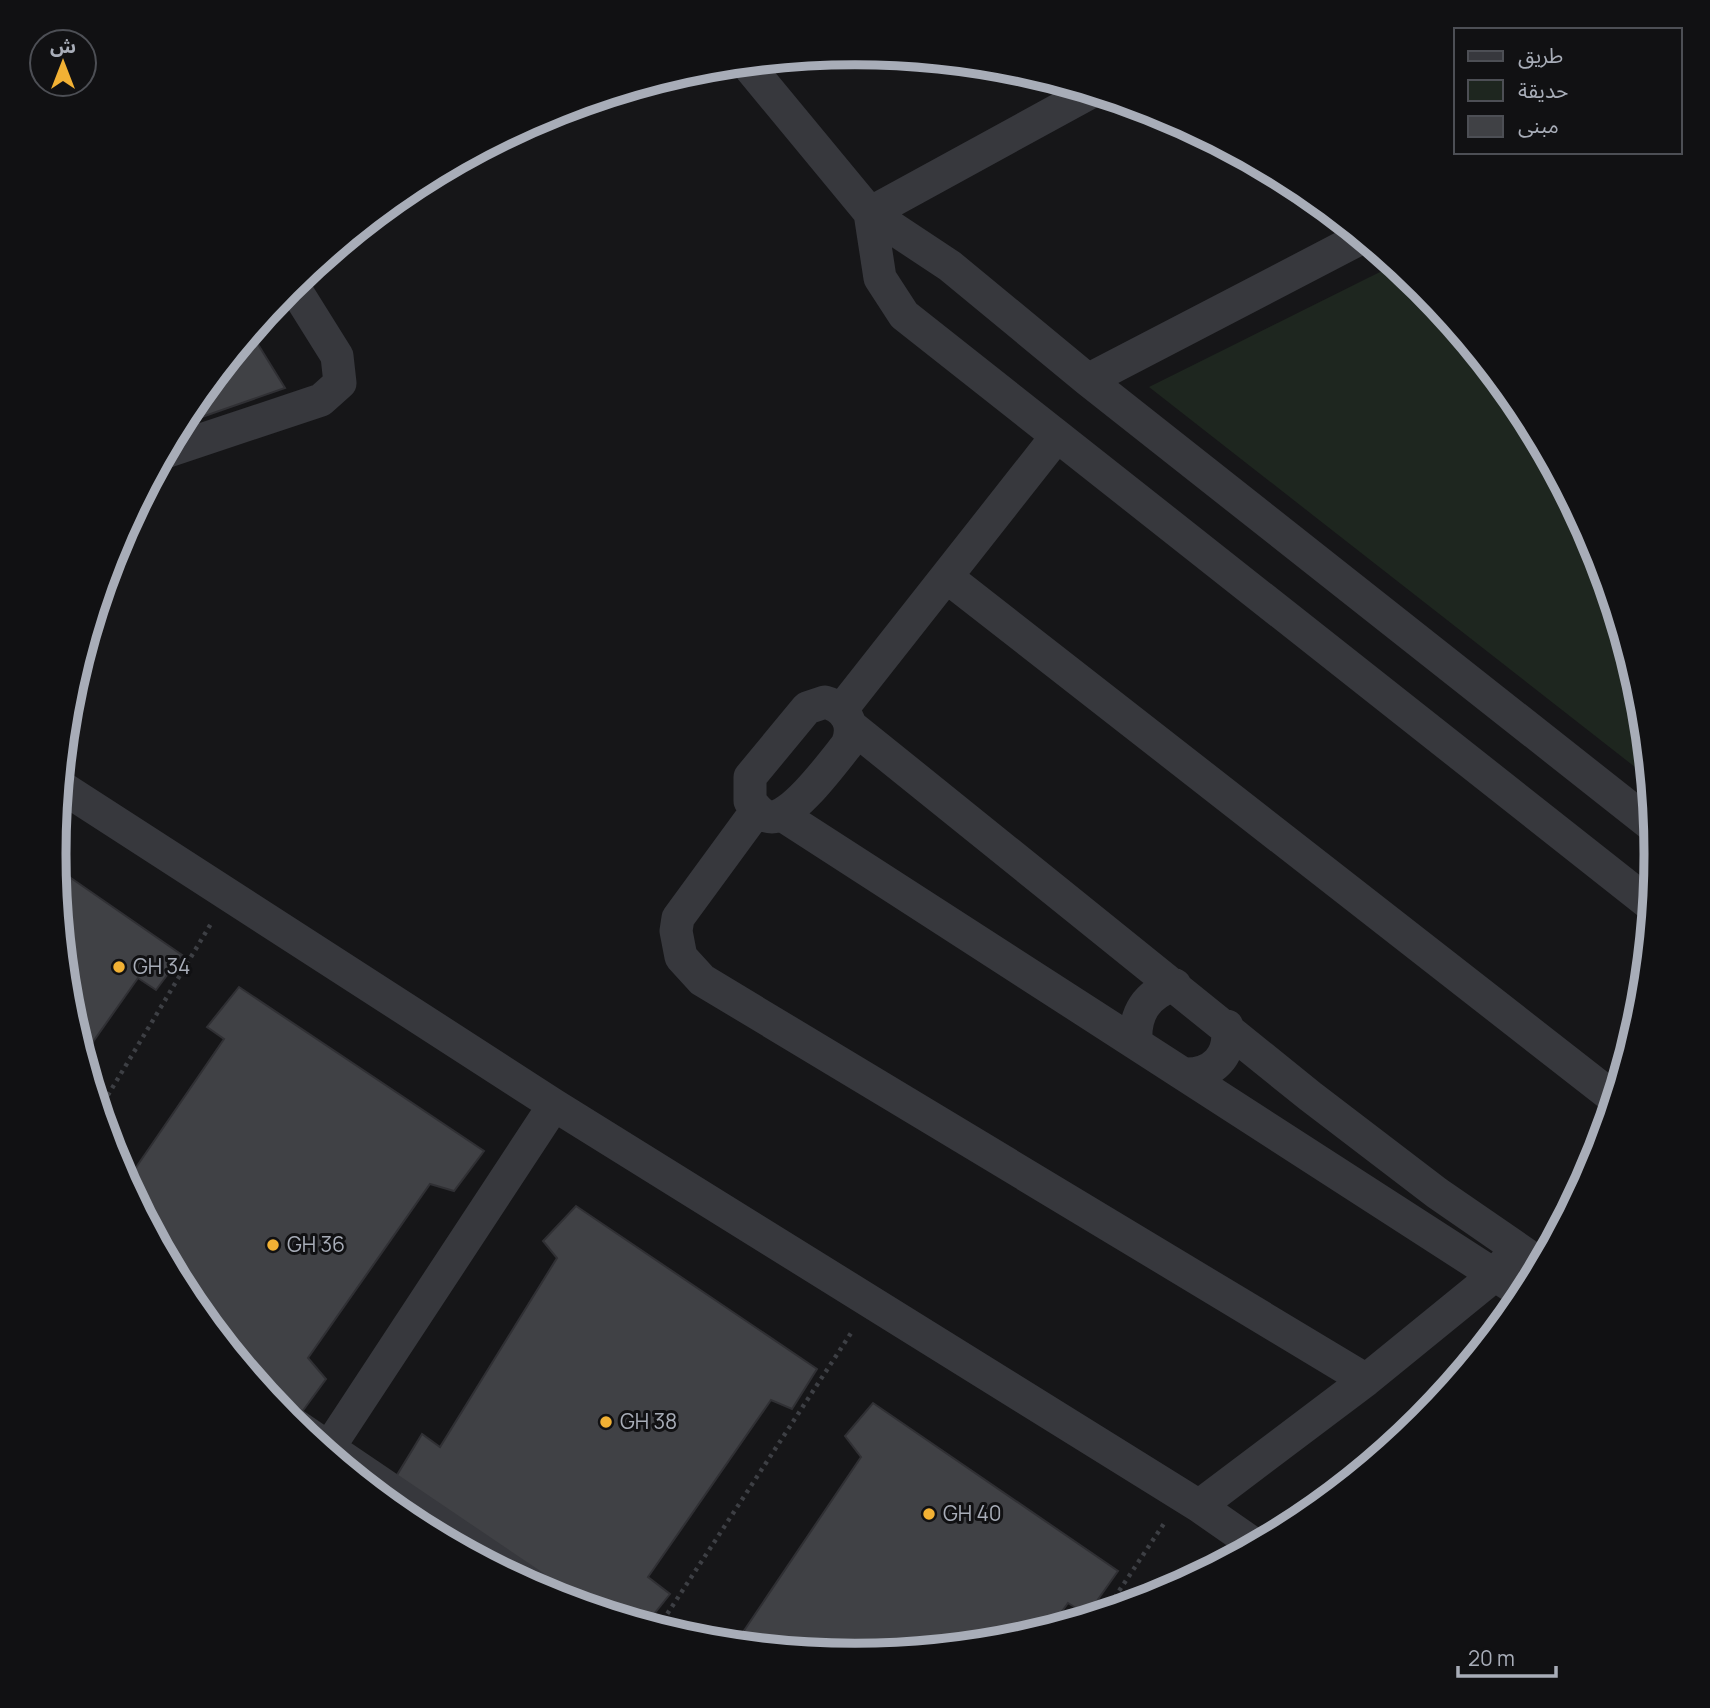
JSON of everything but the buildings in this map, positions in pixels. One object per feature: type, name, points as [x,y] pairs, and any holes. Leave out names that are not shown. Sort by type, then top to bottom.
[{"type":"street","points":[[753,72],[870,213],[950,266],[1088,380],[1643,819]]},
{"type":"street","points":[[870,213],[1080,98]]},
{"type":"street","points":[[870,213],[880,278],[904,314],[1643,899]]},
{"type":"street","points":[[1088,380],[1352,242]]},
{"type":"street","points":[[178,448],[321,400],[340,383],[337,356],[299,295]]},
{"type":"street","points":[[846,717],[1057,436]]},
{"type":"street","points":[[948,578],[1607,1092]]},
{"type":"street","points":[[1191,1501],[1366,1380],[1495,1275],[1528,1257],[1310,1096],[846,717],[825,702],[807,708],[750,777],[748,791],[769,812],[1136,1043],[1495,1275],[1514,1287]]},
{"type":"street","points":[[846,717],[851,735],[840,754],[790,810],[769,812],[678,918],[677,944],[690,970],[702,980],[1366,1380]]},
{"type":"street","points":[[68,791],[554,1105],[1191,1501],[1247,1540]]},
{"type":"street","points":[[1136,1043],[1138,1015],[1145,1003],[1163,989],[1175,985]]},
{"type":"street","points":[[1184,1074],[1195,1074],[1217,1065],[1227,1047],[1227,1026]]},
{"type":"street","points":[[331,1444],[554,1105]]},
{"type":"street","points":[[406,1502],[461,1539]]},
{"type":"path","points":[[105,1099],[229,893]]},
{"type":"path","points":[[664,1619],[871,1302]]},
{"type":"path","points":[[1115,1599],[1191,1501]]},
{"type":"green space","points":[[1384,270],[1413,296],[1481,374],[1539,459],[1563,505],[1602,600],[1617,650],[1629,700],[1639,770],[1149,387]]},
{"type":"place","name":"GH 34","points":[[119,967]]},
{"type":"place","name":"GH 36","points":[[273,1245]]},
{"type":"place","name":"GH 38","points":[[606,1422]]},
{"type":"place","name":"GH 40","points":[[929,1514]]}]
